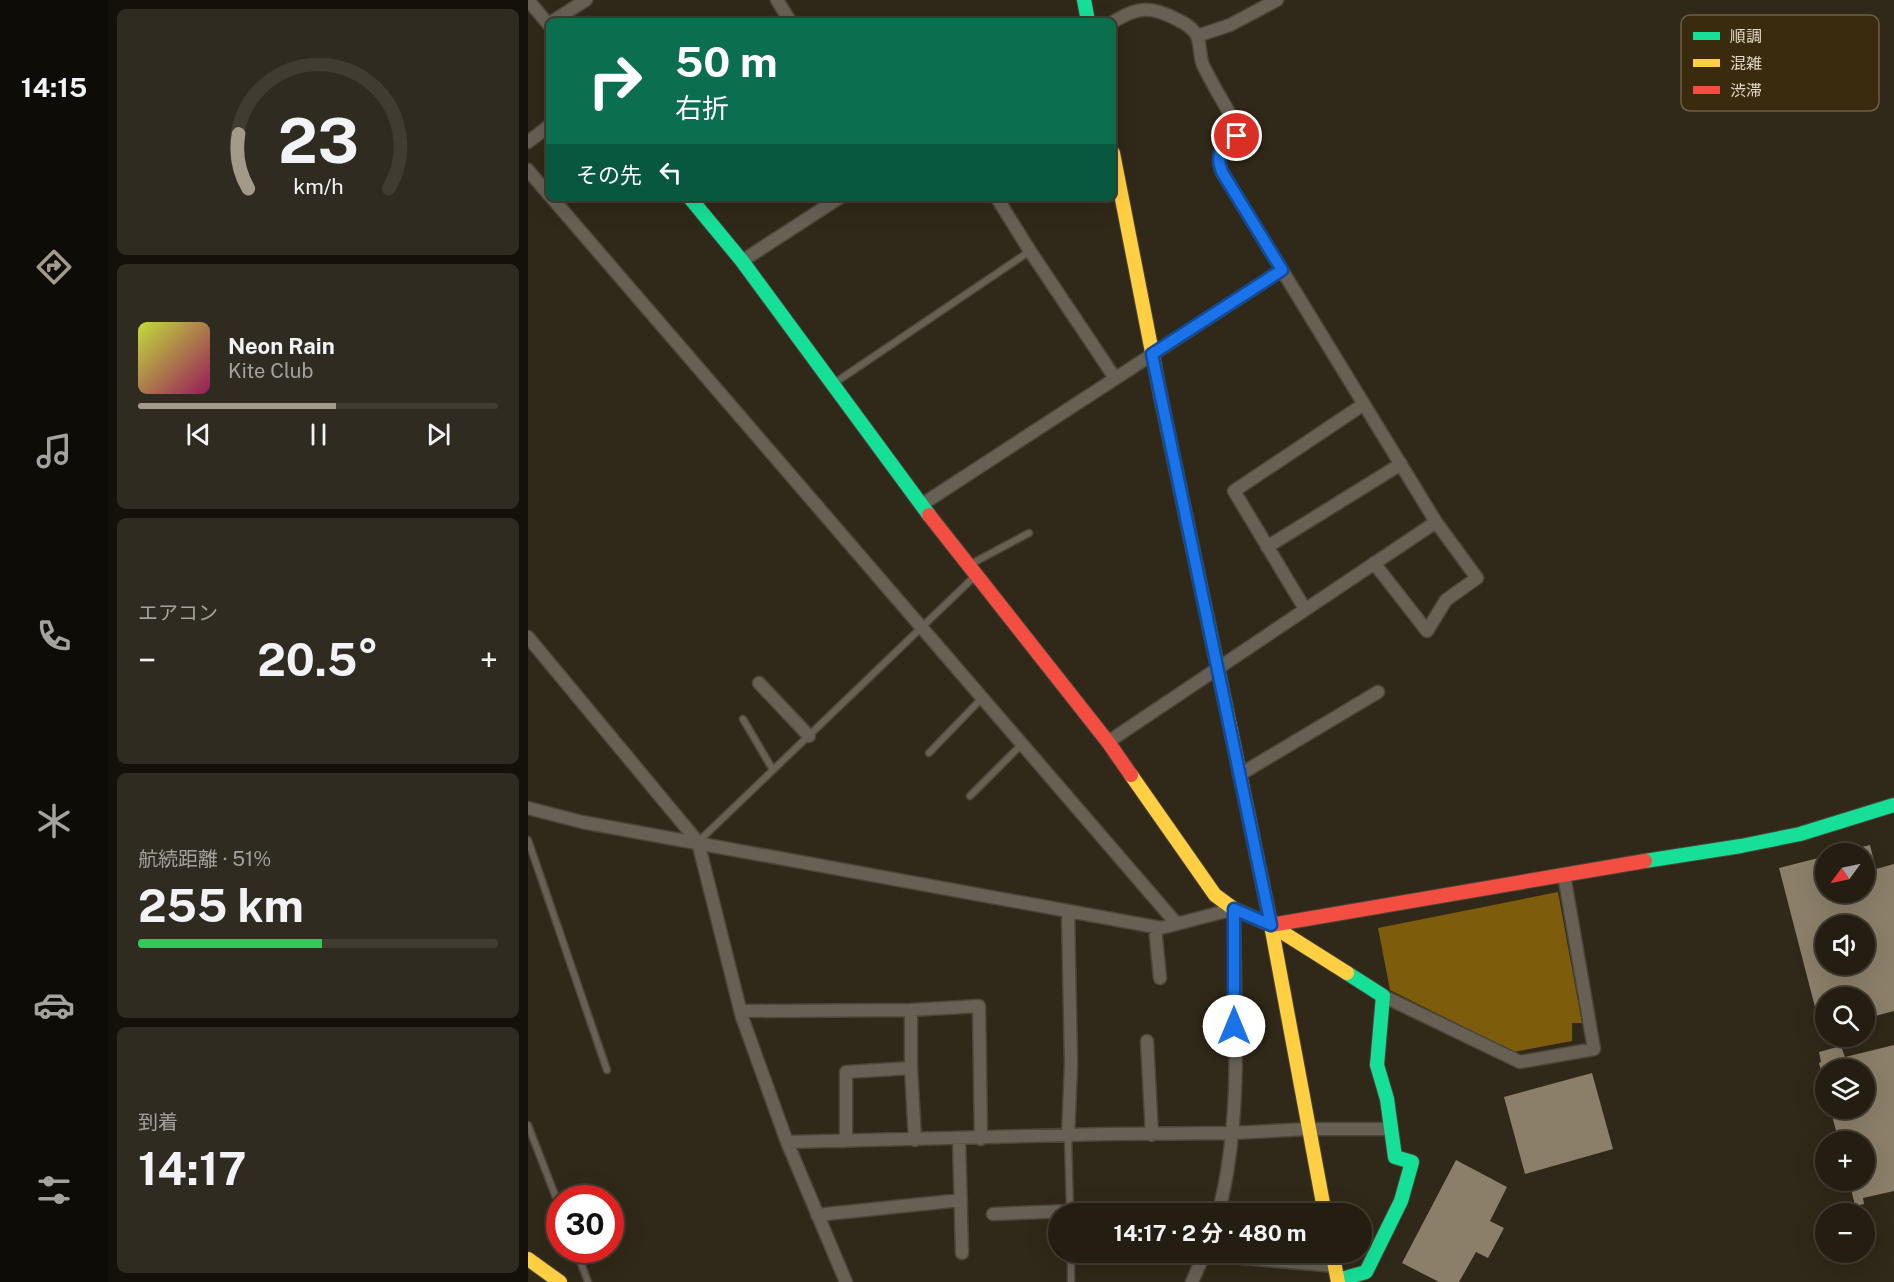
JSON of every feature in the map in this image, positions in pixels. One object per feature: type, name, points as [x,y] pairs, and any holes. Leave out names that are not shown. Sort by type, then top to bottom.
[{"type":"street","points":[[528,0],[546,20]]},
{"type":"street","points":[[559,18],[586,0]]},
{"type":"street","points":[[777,0],[788,18]]},
{"type":"street","points":[[1084,0],[1087,18]]},
{"type":"street","points":[[1197,36],[1230,25],[1277,0]]},
{"type":"street","points":[[1116,20],[1125,14],[1151,9],[1163,12],[1189,26],[1197,36],[1203,65],[1237,127],[1237,136],[1220,151],[1218,161],[1222,172],[1436,522],[1477,578],[1446,600],[1427,631],[1374,563]]},
{"type":"street","points":[[528,142],[546,128]]},
{"type":"street","points":[[1116,168],[1152,354],[1271,925],[1323,1203]]},
{"type":"street","points":[[528,170],[546,191]]},
{"type":"street","points":[[554,201],[1176,923]]},
{"type":"street","points":[[692,201],[742,261],[921,505],[1108,742],[1215,895],[1234,909],[1271,925],[1383,996],[1520,1062],[1594,1049],[1564,875]]},
{"type":"street","points":[[742,261],[834,201]]},
{"type":"street","points":[[1000,201],[1030,251],[1115,378]]},
{"type":"street","points":[[921,505],[1282,270]]},
{"type":"street","points":[[1305,609],[1233,491],[1364,404]]},
{"type":"street","points":[[1267,547],[1401,464]]},
{"type":"street","points":[[1108,742],[1436,522]]},
{"type":"street","points":[[528,637],[698,843],[741,1011],[787,1142],[846,1282]]},
{"type":"street","points":[[759,683],[809,736]]},
{"type":"street","points":[[1239,775],[1378,692]]},
{"type":"street","points":[[1271,925],[1753,844],[1800,834],[1894,805]]},
{"type":"street","points":[[528,808],[582,822],[1161,928],[1234,909]]},
{"type":"street","points":[[1221,1203],[1226,1186],[1235,1096],[1234,909]]},
{"type":"street","points":[[1068,912],[1071,1064],[1068,1137]]},
{"type":"street","points":[[1155,927],[1160,978]]},
{"type":"street","points":[[1278,1263],[1366,1272],[1401,1201],[1412,1162],[1395,1157],[1387,1099],[1377,1065],[1383,996]]},
{"type":"street","points":[[741,1011],[911,1010],[980,1006],[981,1139]]},
{"type":"street","points":[[911,1010],[915,1140]]},
{"type":"street","points":[[1147,1041],[1152,1135]]},
{"type":"street","points":[[846,1141],[846,1072],[911,1068]]},
{"type":"street","points":[[787,1142],[1391,1129]]},
{"type":"street","points":[[959,1139],[962,1253]]},
{"type":"street","points":[[817,1215],[961,1200]]},
{"type":"street","points":[[993,1214],[1048,1213]]},
{"type":"street","points":[[528,1258],[560,1282]]},
{"type":"street","points":[[1192,1282],[1200,1263]]},
{"type":"lane","points":[[832,384],[1030,251]]},
{"type":"lane","points":[[698,843],[921,627],[972,570],[1029,533]]},
{"type":"lane","points":[[929,753],[982,698]]},
{"type":"lane","points":[[743,719],[773,770]]},
{"type":"lane","points":[[970,796],[1022,744]]},
{"type":"lane","points":[[528,840],[607,1070]]},
{"type":"lane","points":[[528,1125],[551,1185]]},
{"type":"lane","points":[[1068,1137],[1070,1203]]},
{"type":"lane","points":[[581,1263],[588,1282]]},
{"type":"lane","points":[[1071,1263],[1071,1282]]},
{"type":"shaded area","points":[[1558,892],[1582,1023],[1572,1023],[1572,1041],[1514,1052],[1390,990],[1378,928]]},
{"type":"building","points":[[1815,859],[1815,903],[1875,903],[1875,865],[1876,869],[1894,864],[1894,1011],[1875,1016],[1875,987],[1815,987],[1815,1007],[1779,868]]},
{"type":"building","points":[[1894,1045],[1894,1191],[1863,1198],[1864,1203],[1854,1203],[1852,1191],[1875,1191],[1875,1131],[1836,1131],[1833,1119],[1875,1119],[1875,1059],[1820,1059],[1819,1052],[1841,1047],[1845,1057]]},
{"type":"building","points":[[1592,1073],[1613,1149],[1525,1174],[1504,1097]]},
{"type":"building","points":[[1456,1160],[1507,1187],[1490,1221],[1504,1228],[1488,1258],[1476,1252],[1459,1282],[1439,1282],[1402,1263]]},
{"type":"traffic: fast","points":[[1084,0],[1087,18]]},
{"type":"traffic: fast","points":[[692,201],[742,261],[929,515]]},
{"type":"traffic: fast","points":[[1161,398],[1227,712]]},
{"type":"traffic: fast","points":[[1645,861],[1800,834],[1894,805]]},
{"type":"traffic: fast","points":[[1338,1280],[1366,1272],[1401,1201],[1412,1162],[1395,1157],[1387,1099],[1377,1065],[1383,996],[1347,973]]},
{"type":"traffic: slow","points":[[1116,168],[1161,398]]},
{"type":"traffic: slow","points":[[1227,712],[1271,925],[1323,1203]]},
{"type":"traffic: slow","points":[[1131,775],[1215,895],[1234,909],[1271,925],[1347,973]]},
{"type":"traffic: slow","points":[[528,1259],[560,1282]]},
{"type":"traffic: slow","points":[[1334,1263],[1338,1282]]},
{"type":"traffic: jam","points":[[929,515],[1108,742],[1131,775]]},
{"type":"traffic: jam","points":[[1271,925],[1645,861]]},
{"type":"route","points":[[1234,1026],[1234,909],[1271,925],[1152,354],[1282,270],[1222,172],[1218,161],[1220,151],[1237,136]]}]
